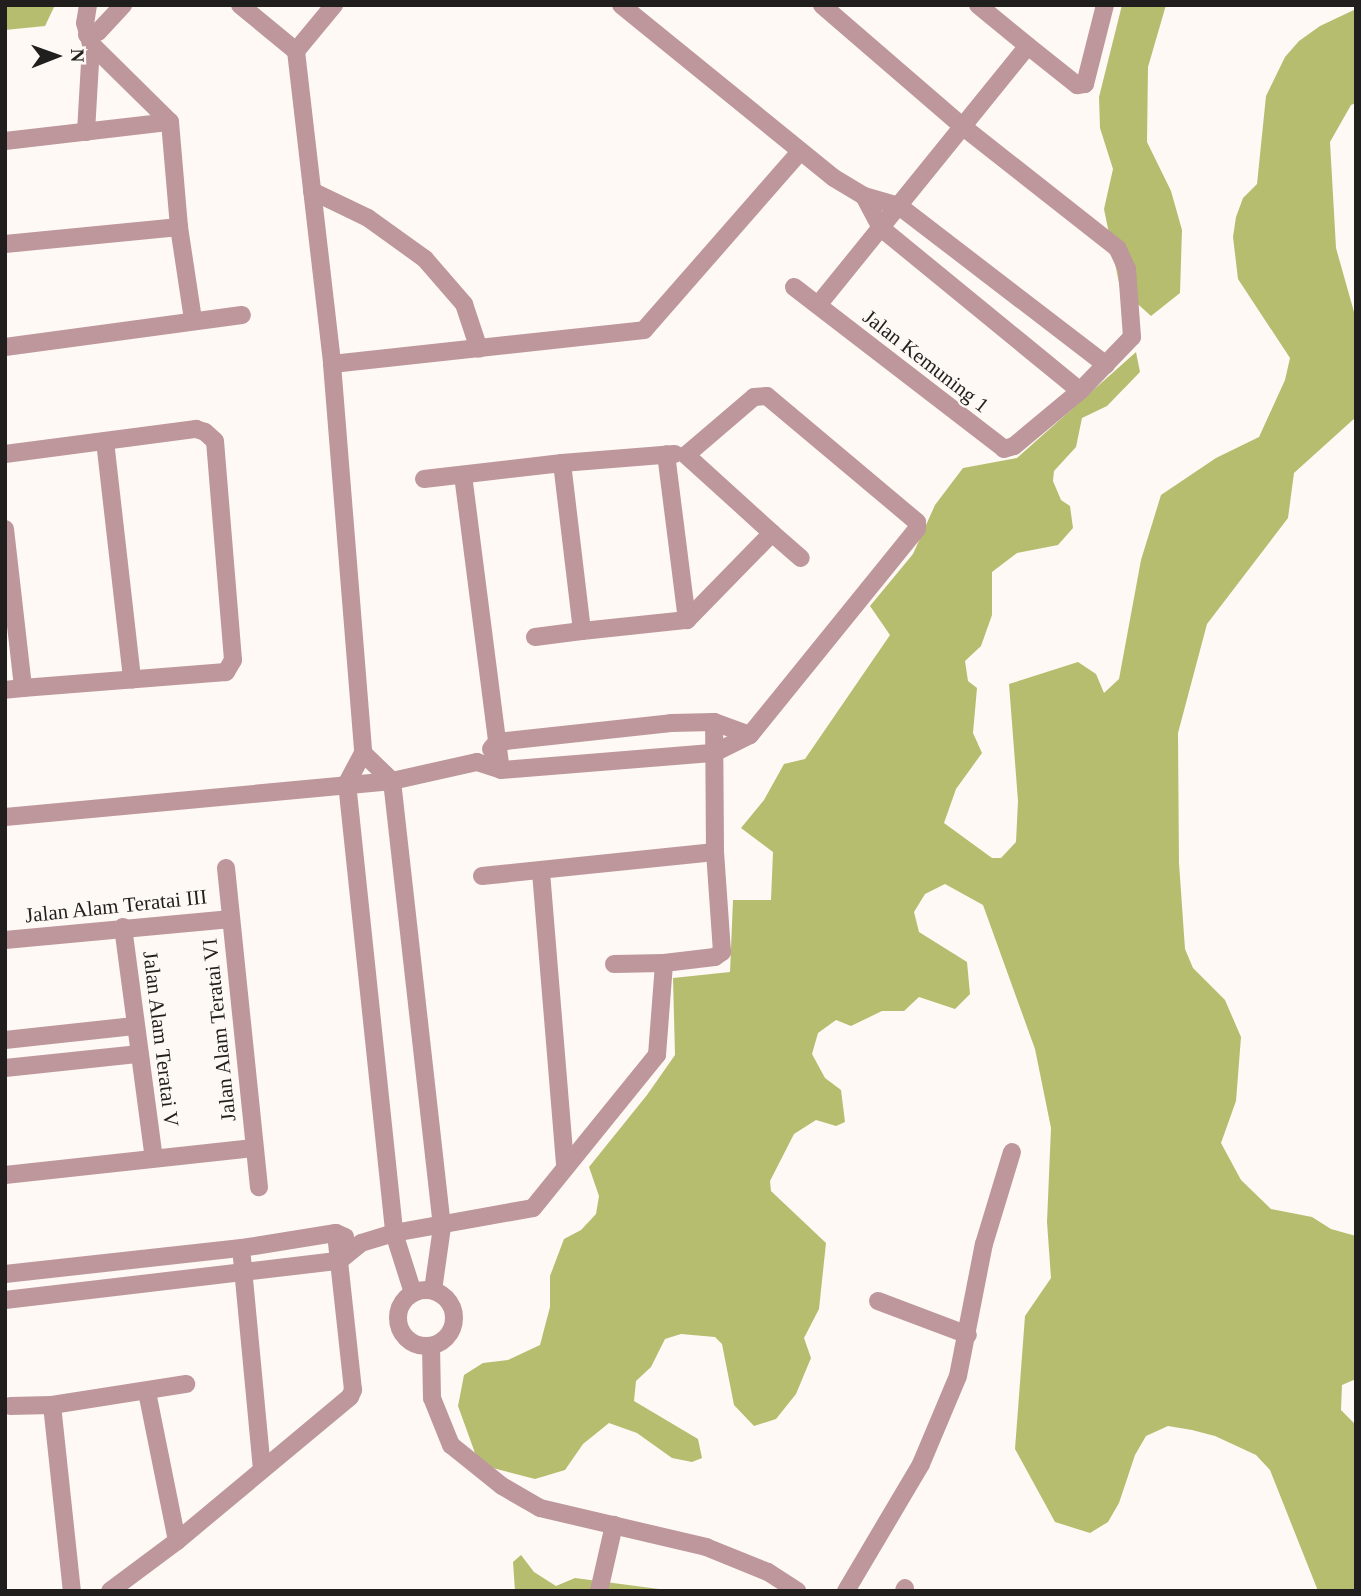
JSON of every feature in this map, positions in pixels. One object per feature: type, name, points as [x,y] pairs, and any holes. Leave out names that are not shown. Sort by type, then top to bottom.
[{"type":"street","points":[[86,132],[88,5]]},
{"type":"street","points":[[89,40],[123,5]]},
{"type":"street","points":[[240,5],[296,51],[332,364],[363,753],[347,783],[394,1233],[413,1293]]},
{"type":"street","points":[[296,51],[334,5]]},
{"type":"street","points":[[621,5],[800,152],[864,196],[899,206],[1106,365]]},
{"type":"street","points":[[822,5],[962,126],[1117,248],[1124,258],[1132,337],[1080,391],[881,228],[864,196]]},
{"type":"street","points":[[978,5],[1077,85],[1085,84],[1105,5]]},
{"type":"street","points":[[89,40],[170,122],[179,227],[193,320]]},
{"type":"street","points":[[818,305],[1028,46]]},
{"type":"street","points":[[5,141],[170,122]]},
{"type":"street","points":[[332,364],[644,330],[800,152]]},
{"type":"street","points":[[312,191],[368,218],[425,259],[464,304],[479,349]]},
{"type":"street","points":[[5,244],[179,227]]},
{"type":"street","name":"Jalan Kemuning 1","points":[[794,287],[998,446],[1008,449],[1080,391]]},
{"type":"street","points":[[5,346],[242,315]]},
{"type":"street","points":[[5,817],[392,780],[477,762],[501,770],[714,753],[750,735],[917,529],[918,524],[764,394],[754,397],[685,455]]},
{"type":"street","points":[[5,454],[196,429],[205,432],[215,441],[232,666],[226,672],[14,689],[5,529]]},
{"type":"street","points":[[105,441],[132,679]]},
{"type":"street","points":[[666,454],[687,620]]},
{"type":"street","points":[[424,479],[562,463],[666,454],[685,455],[801,558]]},
{"type":"street","points":[[562,463],[582,631]]},
{"type":"street","points":[[463,475],[501,770]]},
{"type":"street","points":[[536,637],[687,620],[772,533]]},
{"type":"street","points":[[477,762],[497,742],[671,723],[714,722],[750,735]]},
{"type":"street","points":[[614,964],[664,963],[715,957],[722,952],[715,852],[714,722]]},
{"type":"street","points":[[363,753],[392,780],[442,1227],[433,1290]]},
{"type":"street","points":[[482,876],[715,852]]},
{"type":"street","name":"Jalan Alam Teratai VI","points":[[226,869],[259,1187]]},
{"type":"street","points":[[541,872],[565,1164]]},
{"type":"street","name":"Jalan Alam Teratai III","points":[[5,940],[232,919]]},
{"type":"street","name":"Jalan Alam Teratai V","points":[[123,927],[134,1026],[154,1158]]},
{"type":"street","points":[[5,1300],[243,1270],[340,1261],[361,1242],[394,1233],[442,1227],[533,1208],[565,1164],[657,1055],[664,963]]},
{"type":"street","points":[[5,1040],[134,1026]]},
{"type":"street","points":[[5,1068],[139,1054]]},
{"type":"street","points":[[5,1175],[254,1148]]},
{"type":"street","points":[[846,1591],[932,1441],[958,1376],[984,1244],[1012,1152]]},
{"type":"street","points":[[5,1274],[242,1248],[335,1233],[361,1242]]},
{"type":"street","points":[[110,1591],[177,1541],[350,1397],[353,1390],[335,1233]]},
{"type":"street","points":[[242,1248],[262,1468]]},
{"type":"street","points":[[433,1290],[444,1296],[452,1306],[454,1318],[451,1330],[443,1340],[431,1346],[415,1345],[405,1336],[398,1321],[401,1304],[413,1293],[433,1290]]},
{"type":"street","points":[[878,1301],[968,1335]]},
{"type":"street","points":[[431,1346],[432,1398],[451,1445],[502,1486],[540,1508],[706,1547],[768,1572],[797,1591]]},
{"type":"street","points":[[10,1406],[52,1405],[186,1384]]},
{"type":"street","points":[[147,1392],[177,1541]]},
{"type":"street","points":[[52,1405],[72,1591]]},
{"type":"street","points":[[599,1591],[614,1525]]},
{"type":"green space","points":[[5,5],[55,5],[45,26],[5,30]]},
{"type":"green space","points":[[1122,5],[1166,5],[1148,67],[1147,142],[1171,191],[1182,230],[1180,293],[1151,316],[1120,288],[1104,209],[1113,169],[1100,128],[1099,97]]},
{"type":"green space","points":[[1356,9],[1356,103],[1351,105],[1330,142],[1336,248],[1356,319],[1356,417],[1294,473],[1288,518],[1207,624],[1178,733],[1179,863],[1185,949],[1193,968],[1225,1000],[1241,1037],[1236,1101],[1221,1143],[1241,1180],[1271,1209],[1312,1217],[1331,1229],[1356,1236],[1356,1379],[1342,1385],[1341,1410],[1356,1425],[1356,1591],[1318,1591],[1270,1470],[1256,1455],[1215,1436],[1192,1430],[1168,1426],[1146,1436],[1135,1455],[1119,1503],[1108,1522],[1090,1533],[1055,1522],[1015,1449],[1025,1316],[1051,1278],[1047,1222],[1051,1128],[1035,1049],[983,905],[945,884],[925,894],[914,912],[919,932],[967,962],[970,994],[955,1009],[919,997],[904,1011],[882,1011],[851,1026],[836,1020],[818,1033],[812,1054],[825,1078],[841,1090],[845,1122],[836,1126],[816,1120],[794,1134],[770,1181],[771,1191],[826,1243],[819,1309],[804,1338],[811,1358],[796,1394],[776,1419],[754,1426],[734,1405],[722,1344],[715,1337],[681,1334],[665,1339],[651,1367],[636,1381],[634,1401],[698,1439],[702,1458],[692,1462],[672,1458],[637,1433],[609,1423],[583,1444],[565,1470],[535,1479],[489,1467],[475,1453],[458,1406],[464,1375],[483,1363],[508,1360],[540,1345],[550,1307],[550,1276],[564,1239],[581,1230],[596,1214],[599,1196],[589,1167],[647,1095],[675,1055],[673,978],[730,972],[733,900],[771,900],[773,852],[741,828],[764,800],[784,764],[805,759],[890,635],[870,606],[913,554],[935,505],[963,468],[1017,458],[1136,352],[1140,372],[1107,406],[1082,418],[1076,447],[1054,471],[1053,481],[1061,500],[1070,506],[1073,528],[1058,545],[1017,553],[992,572],[992,615],[981,646],[965,661],[968,681],[977,688],[973,733],[982,753],[956,789],[944,823],[992,858],[1001,858],[1016,842],[1018,801],[1009,684],[1078,662],[1096,674],[1104,693],[1119,679],[1141,560],[1161,495],[1216,458],[1259,437],[1285,380],[1290,358],[1238,279],[1233,237],[1236,217],[1243,198],[1257,184],[1266,96],[1285,57],[1299,41],[1320,26]]},
{"type":"green space","points":[[521,1555],[534,1572],[556,1586],[575,1578],[674,1591],[515,1591],[513,1562]]}]
